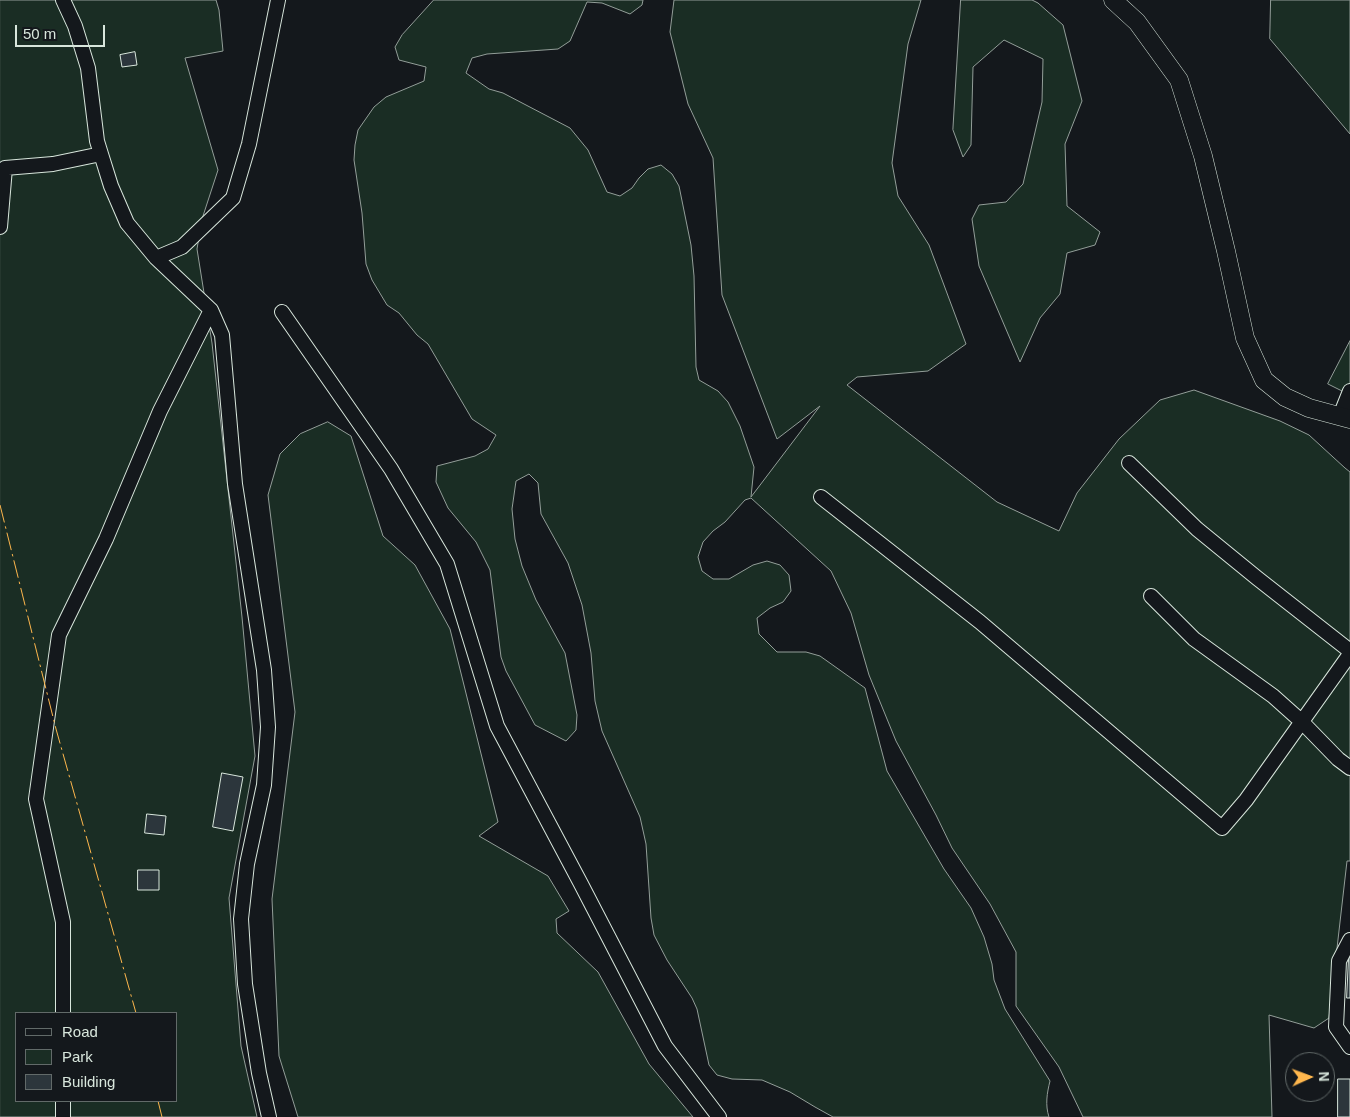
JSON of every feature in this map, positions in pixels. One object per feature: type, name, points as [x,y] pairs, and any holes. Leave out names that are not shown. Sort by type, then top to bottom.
[{"type":"main road","points":[[1113,0],[1137,22],[1178,80],[1204,156],[1245,338],[1264,380],[1285,397],[1309,408],[1345,418]]},
{"type":"street","points":[[63,0],[75,26],[88,68],[97,141],[110,186],[127,223],[156,258],[211,310],[222,335],[235,484],[264,670],[268,727],[264,784],[247,864],[241,919],[245,984],[259,1073],[269,1117]]},
{"type":"street","points":[[156,258],[182,247],[233,198],[249,144],[278,0]]},
{"type":"street","points":[[0,227],[5,168],[53,164],[101,154]]},
{"type":"street","points":[[63,1012],[63,922],[36,799],[59,635],[106,539],[160,411],[211,310]]},
{"type":"street","points":[[282,312],[391,469],[447,564],[497,726],[582,884],[665,1046],[719,1117]]},
{"type":"street","points":[[1345,418],[1350,392]]},
{"type":"street","points":[[821,497],[980,622],[1222,828],[1246,800],[1350,653],[1197,528],[1129,463]]},
{"type":"street","points":[[1150,596],[1194,639],[1273,696],[1350,768]]},
{"type":"street","points":[[1350,940],[1339,961],[1336,1027],[1350,1047]]},
{"type":"street","points":[[63,1102],[63,1117]]},
{"type":"green space","points":[[0,0],[216,0],[219,10],[223,51],[185,58],[218,170],[202,219],[197,249],[212,343],[255,756],[229,898],[241,1046],[257,1117],[0,1117]]},
{"type":"green space","points":[[434,0],[643,0],[642,5],[630,14],[602,3],[587,2],[570,41],[558,49],[487,54],[472,58],[466,73],[489,89],[503,93],[570,128],[588,150],[607,192],[620,196],[632,188],[648,169],[661,165],[672,174],[679,186],[691,245],[694,276],[696,367],[699,380],[718,391],[728,402],[740,426],[754,467],[751,497],[820,406],[777,439],[722,295],[713,158],[688,104],[670,32],[674,0],[921,0],[908,44],[892,163],[898,196],[929,245],[966,344],[928,371],[857,377],[847,385],[997,502],[1059,531],[1077,493],[1119,439],[1160,400],[1194,390],[1280,421],[1309,435],[1350,472],[1350,861],[1347,861],[1329,1018],[1314,1028],[1269,1015],[1272,1117],[1083,1117],[1059,1067],[1016,1006],[1016,952],[990,904],[952,848],[896,741],[869,675],[851,613],[831,571],[751,498],[745,500],[703,542],[698,557],[702,571],[713,579],[729,579],[753,565],[767,561],[780,565],[789,575],[791,591],[783,602],[770,608],[757,618],[759,634],[777,652],[806,652],[820,656],[865,688],[887,771],[944,869],[971,908],[984,937],[992,964],[994,980],[1005,1009],[1050,1081],[1047,1099],[1049,1117],[833,1117],[790,1092],[762,1080],[732,1079],[717,1075],[709,1065],[697,1009],[654,935],[646,844],[640,817],[602,731],[595,701],[591,653],[582,605],[568,563],[541,514],[538,483],[529,474],[516,481],[512,509],[515,539],[522,566],[536,600],[565,653],[577,715],[576,730],[566,741],[535,725],[506,671],[501,657],[490,570],[476,542],[448,508],[436,482],[437,466],[475,456],[488,449],[496,435],[472,419],[428,344],[417,335],[399,313],[387,305],[372,280],[366,264],[362,213],[354,160],[358,130],[374,107],[386,97],[424,81],[426,67],[399,60],[395,47],[402,35]]},
{"type":"green space","points":[[961,0],[1032,0],[1038,3],[1063,25],[1082,101],[1065,144],[1067,206],[1100,232],[1095,245],[1067,253],[1060,294],[1040,318],[1020,362],[979,266],[972,219],[979,205],[1006,202],[1023,184],[1042,102],[1043,59],[1004,40],[973,67],[971,145],[963,157],[953,130]]},
{"type":"green space","points":[[1271,0],[1350,0],[1350,134],[1270,39]]},
{"type":"green space","points":[[1350,341],[1350,395],[1328,384]]},
{"type":"green space","points":[[328,422],[351,436],[383,536],[415,565],[450,629],[498,822],[479,836],[548,876],[569,911],[556,919],[557,933],[598,972],[649,1064],[693,1117],[298,1117],[279,1056],[272,899],[295,712],[268,495],[280,454],[300,434]]},
{"type":"building","points":[[135,52],[137,65],[122,67],[120,55]]},
{"type":"building","points":[[222,773],[243,777],[233,831],[213,827]]},
{"type":"building","points":[[147,814],[166,816],[164,835],[145,833]]},
{"type":"building","points":[[138,870],[159,870],[159,890],[138,890]]},
{"type":"building","points":[[1349,957],[1350,998],[1347,998]]},
{"type":"building","points":[[1338,1079],[1350,1079],[1350,1117],[1338,1117]]},
{"type":"power","points":[[0,505],[56,729],[136,1012]]},
{"type":"power","points":[[158,1102],[162,1117]]}]
